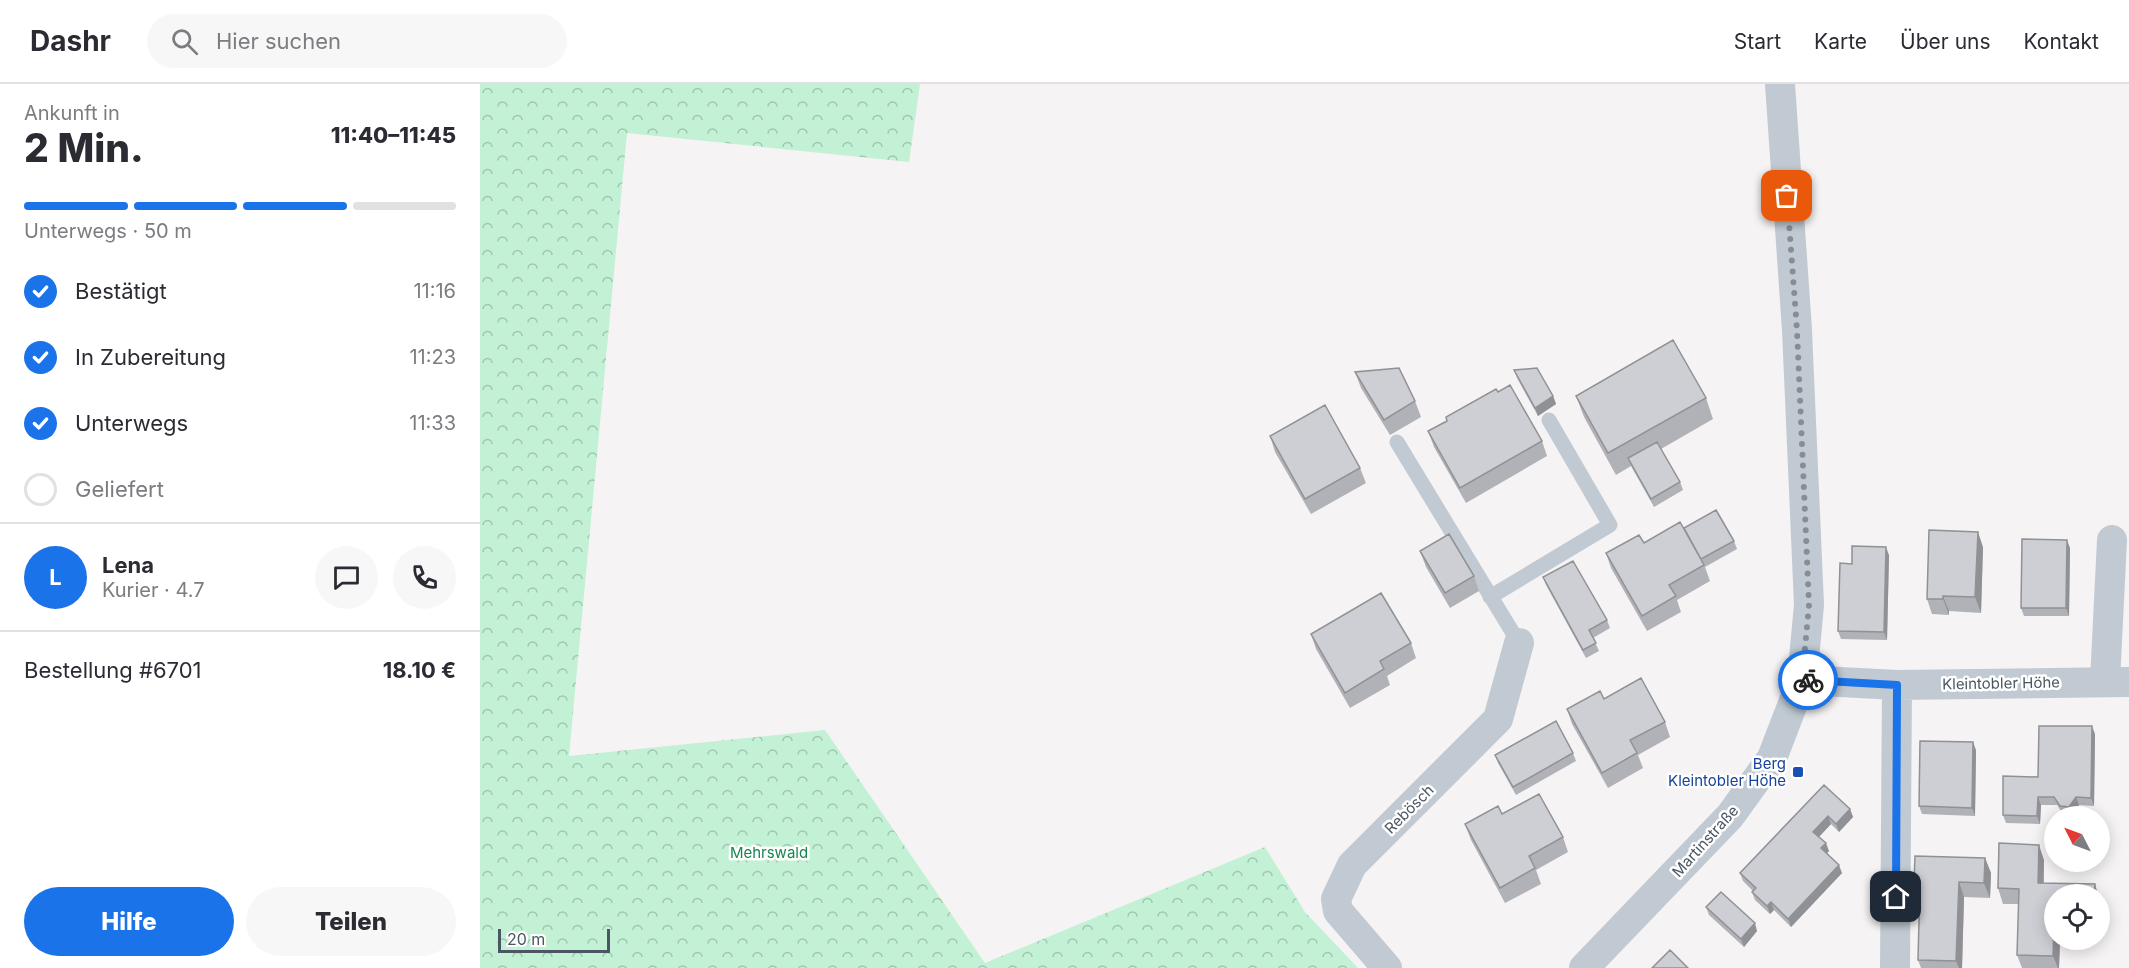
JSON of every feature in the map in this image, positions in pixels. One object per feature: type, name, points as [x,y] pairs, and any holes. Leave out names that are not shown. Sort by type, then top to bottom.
[{"type":"street","name":"Martinstraße","points":[[1584,968],[1730,816],[1772,758],[1802,680],[1809,605],[1797,330],[1780,84]]},
{"type":"street","name":"Kleintobler Höhe","points":[[1802,680],[1897,685],[2117,682],[2112,540]]},
{"type":"street","name":"Rebösch","points":[[1387,968],[1338,910],[1336,898],[1352,865],[1498,718],[1519,643]]},
{"type":"street","points":[[1895,968],[1897,685]]},
{"type":"lane","points":[[1490,597],[1610,525],[1549,420]]},
{"type":"lane","points":[[1397,442],[1519,643]]},
{"type":"green space","name":"Mehrswald","points":[[480,84],[920,84],[909,162],[627,133],[569,756],[825,730],[985,963],[1265,847],[1305,912],[1358,968],[480,968]]},
{"type":"building","points":[[1673,340],[1706,398],[1608,453],[1576,396]]},
{"type":"building","points":[[1399,368],[1415,401],[1384,420],[1355,372]]},
{"type":"building","points":[[1537,368],[1553,396],[1535,408],[1514,370]]},
{"type":"building","points":[[1510,385],[1542,441],[1460,488],[1428,431],[1447,421],[1446,417],[1496,389],[1498,392]]},
{"type":"building","points":[[1325,405],[1360,468],[1305,499],[1270,436]]},
{"type":"building","points":[[1657,442],[1680,482],[1651,499],[1628,458]]},
{"type":"building","points":[[1716,510],[1734,541],[1701,559],[1684,528]]},
{"type":"building","points":[[1680,522],[1704,565],[1669,585],[1676,596],[1642,616],[1606,553],[1639,535],[1644,543]]},
{"type":"building","points":[[1929,530],[1978,532],[1975,597],[1943,596],[1943,599],[1927,599]]},
{"type":"building","points":[[1449,534],[1474,576],[1445,593],[1420,551]]},
{"type":"building","points":[[2022,539],[2067,540],[2066,608],[2021,608]]},
{"type":"building","points":[[1852,546],[1886,547],[1884,632],[1838,631],[1840,563],[1852,564]]},
{"type":"building","points":[[1573,561],[1607,620],[1589,630],[1596,643],[1583,650],[1543,577]]},
{"type":"building","points":[[1381,593],[1411,643],[1380,661],[1384,669],[1345,693],[1311,634]]},
{"type":"building","points":[[1641,678],[1665,722],[1630,740],[1637,753],[1602,773],[1567,709],[1600,691],[1604,699]]},
{"type":"building","points":[[1556,721],[1573,753],[1513,787],[1495,755]]},
{"type":"building","points":[[2039,726],[2092,726],[2091,798],[2076,797],[2070,806],[2060,806],[2054,797],[2038,797],[2037,816],[2003,815],[2003,776],[2038,777]]},
{"type":"building","points":[[1920,741],[1973,742],[1972,808],[1919,806]]},
{"type":"building","points":[[1824,785],[1850,809],[1836,824],[1828,816],[1813,832],[1826,843],[1821,848],[1839,865],[1788,919],[1771,902],[1767,906],[1752,892],[1756,888],[1740,873]]},
{"type":"building","points":[[1539,794],[1563,837],[1529,856],[1535,868],[1500,888],[1465,824],[1498,806],[1502,814]]},
{"type":"building","points":[[1999,843],[2039,845],[2038,883],[2095,884],[2044,884],[2044,950],[2053,950],[2053,956],[2017,955],[2019,889],[1998,888]]},
{"type":"building","points":[[1915,856],[1985,858],[1984,883],[1959,882],[1956,961],[1918,960],[1920,882],[1914,882]]},
{"type":"building","points":[[1721,892],[1755,923],[1741,939],[1706,907]]},
{"type":"building","points":[[1670,950],[1688,968],[1652,968]]},
{"type":"way so far","points":[[1787,196],[1797,330],[1809,605],[1802,680],[1808,680]]},
{"type":"place","name":"Berg Kleintobler Höhe","points":[[1798,772]]},
{"type":"route","points":[[1808,680],[1897,685],[1896,897]]}]
